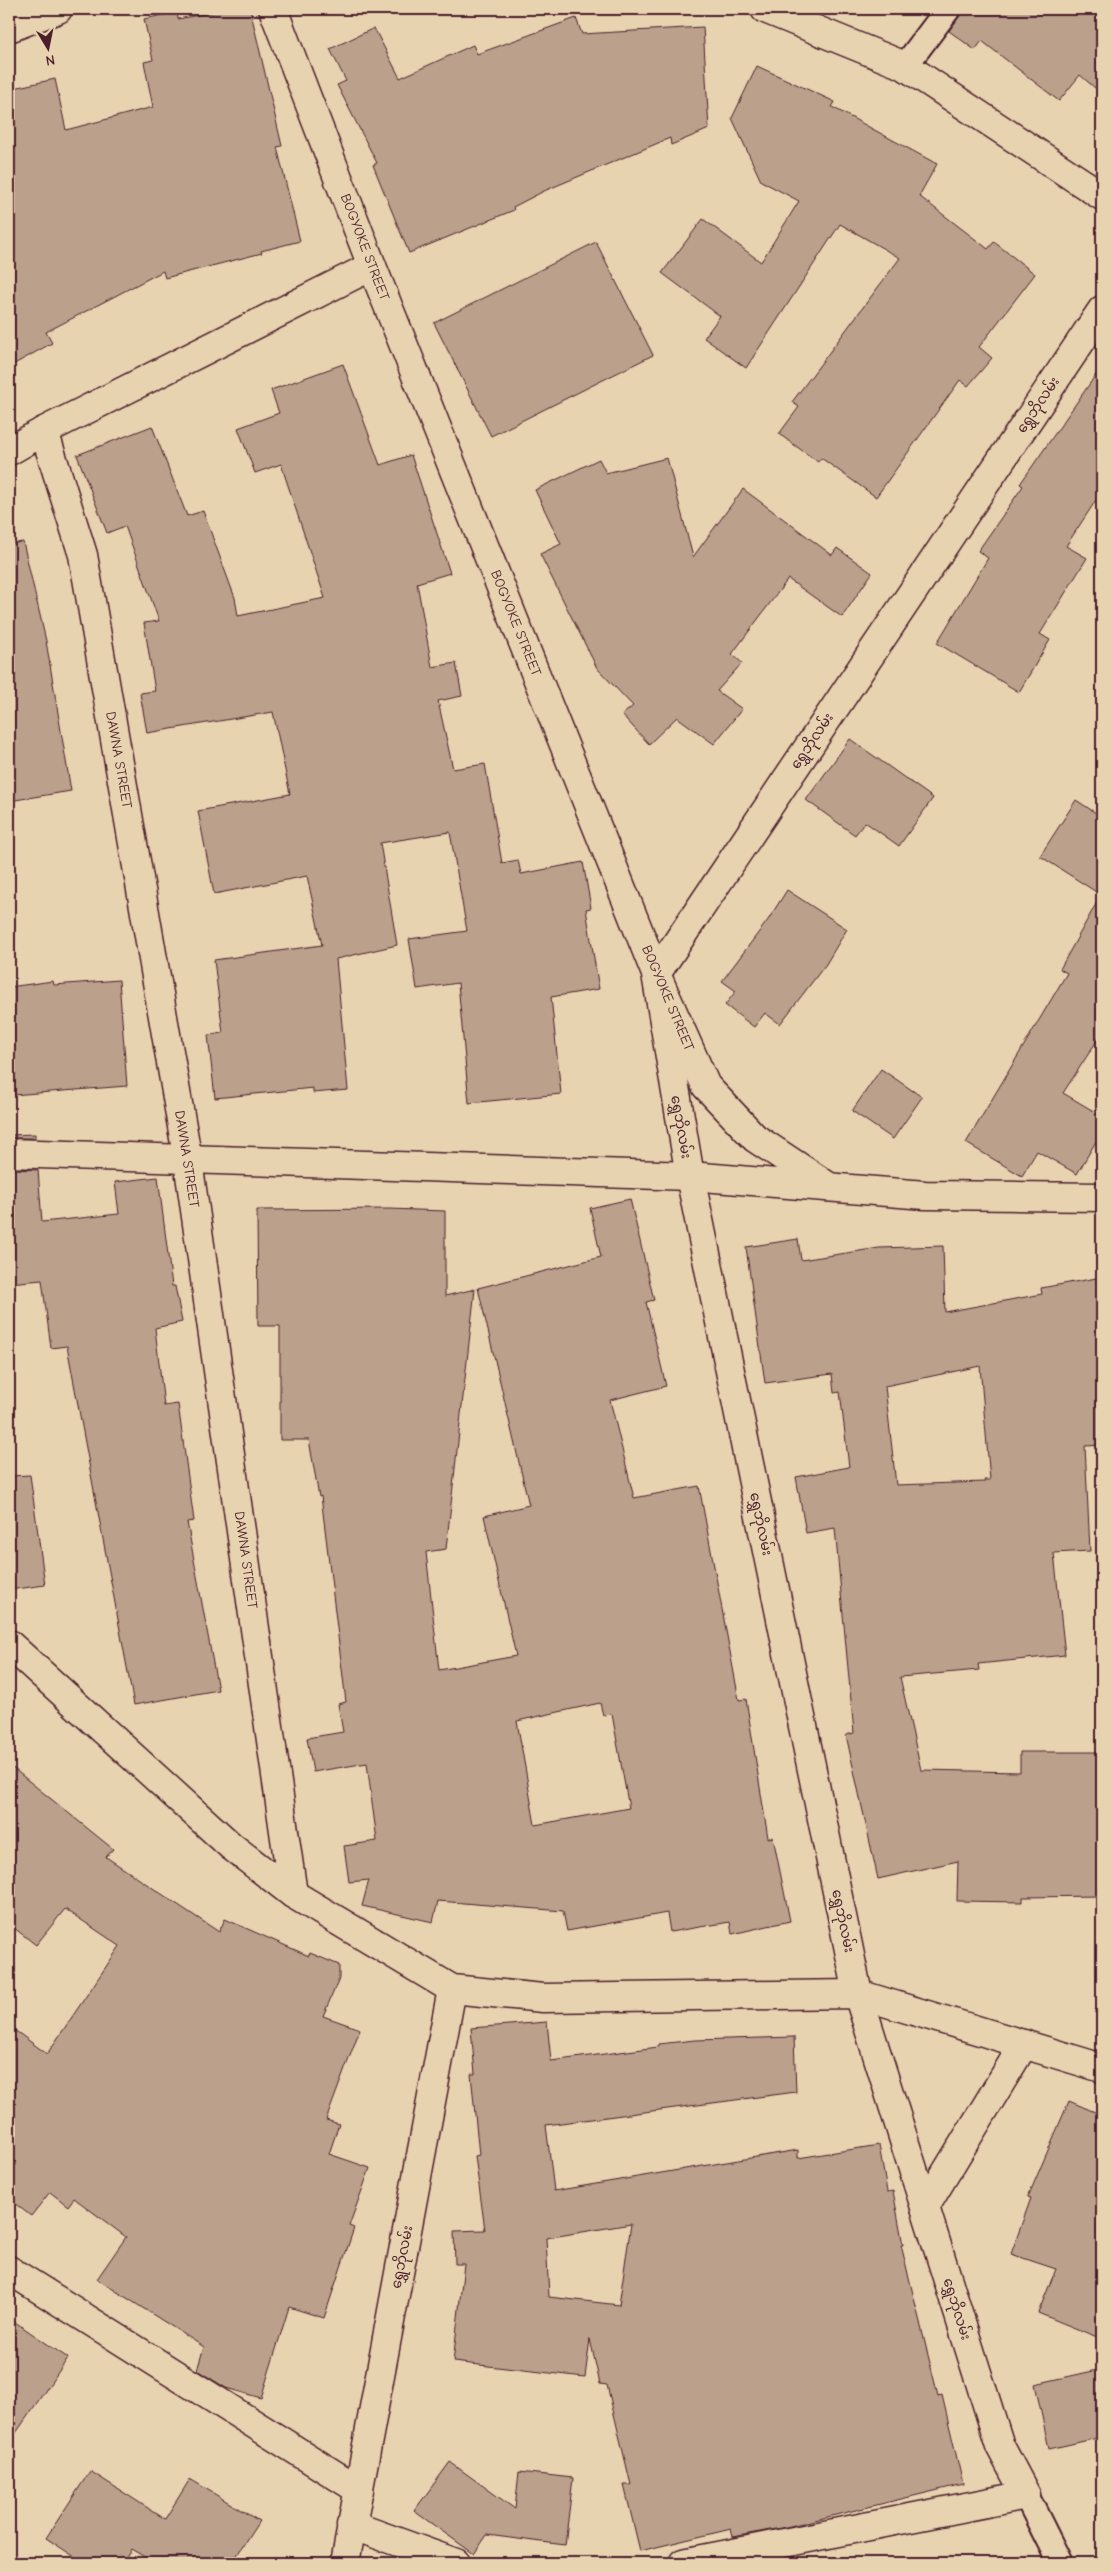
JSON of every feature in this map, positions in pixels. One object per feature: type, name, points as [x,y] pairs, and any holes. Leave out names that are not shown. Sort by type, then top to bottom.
[{"type":"street","points":[[9,28],[58,9]]},
{"type":"street","name":"BOGYOKE STREET","points":[[273,9],[372,266],[656,974],[706,1086],[755,1138],[829,1188]]},
{"type":"street","points":[[765,9],[905,66],[1102,196]]},
{"type":"street","points":[[9,451],[44,431],[372,266]]},
{"type":"street","name":"ရွှေဘိုလမ်း","points":[[1026,2495],[1000,2446],[858,1994],[690,1176],[656,974],[1102,310]]},
{"type":"street","name":"DAWNA STREET","points":[[44,431],[83,555],[188,1161],[294,1894]]},
{"type":"street","points":[[9,1153],[188,1161],[690,1176],[925,1194],[1102,1198]]},
{"type":"street","points":[[9,1644],[232,1846],[294,1894],[452,1989],[543,1998],[858,1994],[1102,2068]]},
{"type":"street","name":"ရွှေဘိုလမ်း","points":[[345,2563],[350,2525],[452,1989]]},
{"type":"street","points":[[925,2207],[1024,2044]]},
{"type":"street","points":[[9,2270],[358,2490]]},
{"type":"street","points":[[683,2563],[1026,2495]]},
{"type":"street","points":[[350,2525],[456,2563]]},
{"type":"lane","points":[[905,66],[948,9]]},
{"type":"lane","points":[[1026,2495],[1060,2563]]},
{"type":"building","points":[[229,9],[250,9],[282,146],[277,147],[300,241],[261,251],[262,253],[165,278],[163,271],[46,332],[52,343],[9,367],[9,89],[55,79],[66,130],[153,107],[144,62],[153,60],[144,19],[177,12],[178,19]]},
{"type":"building","points":[[961,9],[1102,9],[1102,94],[1080,75],[1059,101],[982,41],[975,50],[949,31],[959,17]]},
{"type":"building","points":[[576,18],[582,34],[703,27],[709,129],[671,145],[670,138],[544,191],[513,207],[514,210],[409,253],[373,165],[377,163],[337,85],[346,81],[330,49],[374,28],[400,78],[473,45],[477,54]]},
{"type":"building","points":[[757,66],[835,102],[832,107],[937,164],[919,196],[988,249],[994,242],[1035,274],[979,347],[992,358],[968,386],[960,380],[876,497],[821,458],[818,462],[779,434],[799,407],[792,402],[900,258],[840,224],[746,368],[704,338],[720,316],[662,273],[703,219],[761,262],[799,201],[761,181],[732,118]]},
{"type":"building","points":[[596,242],[653,355],[491,436],[434,323]]},
{"type":"building","points":[[343,364],[380,465],[411,455],[450,573],[417,583],[432,667],[456,663],[462,696],[438,701],[453,769],[485,764],[502,863],[518,860],[521,874],[583,862],[591,908],[586,909],[599,989],[551,997],[561,1094],[469,1103],[458,983],[417,989],[409,939],[467,931],[450,832],[380,843],[397,945],[336,959],[348,1090],[313,1093],[313,1088],[215,1098],[208,1035],[223,1033],[214,960],[322,945],[307,876],[214,894],[198,811],[290,794],[273,712],[147,733],[140,693],[155,691],[144,623],[159,621],[125,526],[107,533],[77,455],[152,426],[187,516],[203,511],[235,598],[238,616],[325,598],[281,464],[255,473],[238,428],[279,413],[271,390]]},
{"type":"building","points":[[1102,366],[1102,491],[1066,546],[1087,558],[1040,634],[1050,640],[1019,692],[937,643],[988,558],[978,551],[1023,486],[1020,484]]},
{"type":"building","points":[[667,458],[693,557],[743,489],[832,555],[837,548],[872,573],[842,617],[788,579],[732,654],[742,663],[717,691],[742,709],[714,744],[677,717],[649,744],[622,715],[633,706],[597,668],[540,554],[561,544],[535,490],[599,459],[606,473]]},
{"type":"building","points":[[23,542],[46,641],[71,791],[9,801],[9,544]]},
{"type":"building","points":[[850,739],[933,798],[899,846],[865,822],[855,835],[806,800]]},
{"type":"building","points":[[1076,800],[1102,817],[1102,1033],[1063,1093],[1102,1116],[1102,1131],[1077,1174],[1037,1151],[1022,1176],[966,1143],[1067,973],[1060,969],[1101,895],[1040,856]]},
{"type":"building","points":[[787,890],[847,929],[826,964],[780,1024],[765,1013],[754,1027],[725,1005],[736,991],[722,981],[768,920]]},
{"type":"building","points":[[119,980],[127,1086],[12,1095],[9,1054],[9,987],[53,981],[54,985]]},
{"type":"building","points":[[881,1069],[922,1097],[893,1139],[852,1111]]},
{"type":"building","points":[[35,1134],[35,1138],[9,1138],[9,1135]]},
{"type":"building","points":[[9,1169],[38,1170],[42,1222],[119,1214],[115,1182],[158,1177],[172,1286],[175,1286],[182,1322],[155,1328],[164,1406],[178,1404],[194,1521],[187,1522],[218,1690],[134,1705],[67,1346],[51,1348],[42,1280],[9,1283]]},
{"type":"building","points":[[630,1199],[654,1300],[646,1302],[666,1386],[610,1400],[634,1498],[699,1486],[739,1700],[746,1699],[768,1838],[773,1837],[790,1921],[732,1934],[730,1922],[670,1932],[667,1913],[567,1931],[563,1911],[438,1901],[433,1922],[362,1906],[369,1880],[349,1882],[344,1846],[377,1841],[367,1763],[313,1772],[307,1738],[343,1732],[338,1704],[346,1702],[321,1496],[319,1497],[309,1440],[280,1440],[280,1326],[258,1326],[257,1210],[390,1209],[445,1211],[445,1296],[475,1289],[446,1549],[426,1552],[439,1670],[516,1656],[484,1516],[529,1505],[478,1288],[601,1257],[590,1208]],"holes":[[[600,1703],[603,1715],[612,1714],[629,1808],[535,1825],[517,1721]]]},
{"type":"building","points":[[798,1239],[801,1260],[879,1248],[943,1246],[945,1312],[1042,1294],[1041,1288],[1102,1277],[1102,1445],[1085,1446],[1090,1551],[1054,1553],[1065,1655],[978,1664],[979,1670],[900,1677],[921,1770],[1020,1772],[1020,1752],[1102,1752],[1102,1896],[1023,1897],[1023,1902],[957,1901],[958,1861],[878,1879],[846,1735],[854,1733],[835,1528],[806,1533],[796,1477],[849,1467],[840,1392],[834,1393],[832,1374],[765,1383],[746,1247]],"holes":[[[980,1366],[990,1480],[984,1480],[985,1482],[896,1485],[885,1386]]]},
{"type":"building","points":[[30,1475],[45,1585],[9,1590],[9,1476]]},
{"type":"building","points":[[9,1765],[113,1849],[106,1857],[219,1932],[225,1919],[309,1956],[310,1953],[339,1965],[339,1979],[323,2016],[360,2029],[326,2120],[339,2124],[329,2154],[370,2168],[349,2226],[354,2228],[324,2318],[289,2307],[261,2398],[226,2388],[197,2370],[204,2347],[97,2279],[126,2237],[74,2198],[68,2206],[50,2192],[31,2216],[9,2199],[9,2026],[47,2054],[120,1946],[65,1909],[36,1945],[9,1924]]},
{"type":"building","points":[[547,2022],[551,2061],[658,2047],[658,2044],[695,2040],[794,2037],[796,2092],[546,2125],[554,2191],[798,2150],[798,2158],[879,2145],[887,2192],[893,2191],[903,2245],[901,2245],[938,2396],[942,2395],[963,2484],[786,2527],[733,2537],[731,2529],[640,2551],[624,2485],[631,2485],[607,2385],[600,2384],[590,2339],[585,2377],[453,2362],[464,2264],[455,2264],[454,2231],[485,2230],[475,2156],[479,2155],[471,2074],[475,2074],[471,2028]],"holes":[[[631,2224],[619,2305],[549,2297],[546,2238]]]},
{"type":"building","points":[[1069,2101],[1102,2115],[1102,2339],[1038,2313],[1056,2269],[1011,2254],[1031,2198],[1028,2197]]},
{"type":"building","points":[[9,2318],[68,2358],[9,2443]]},
{"type":"building","points":[[1102,2369],[1102,2437],[1049,2449],[1035,2384]]},
{"type":"building","points":[[450,2462],[515,2509],[519,2472],[573,2478],[565,2545],[487,2535],[474,2554],[414,2511]]},
{"type":"building","points":[[90,2471],[165,2519],[190,2479],[259,2521],[232,2563],[155,2563],[131,2549],[122,2563],[84,2563],[46,2538]]}]
